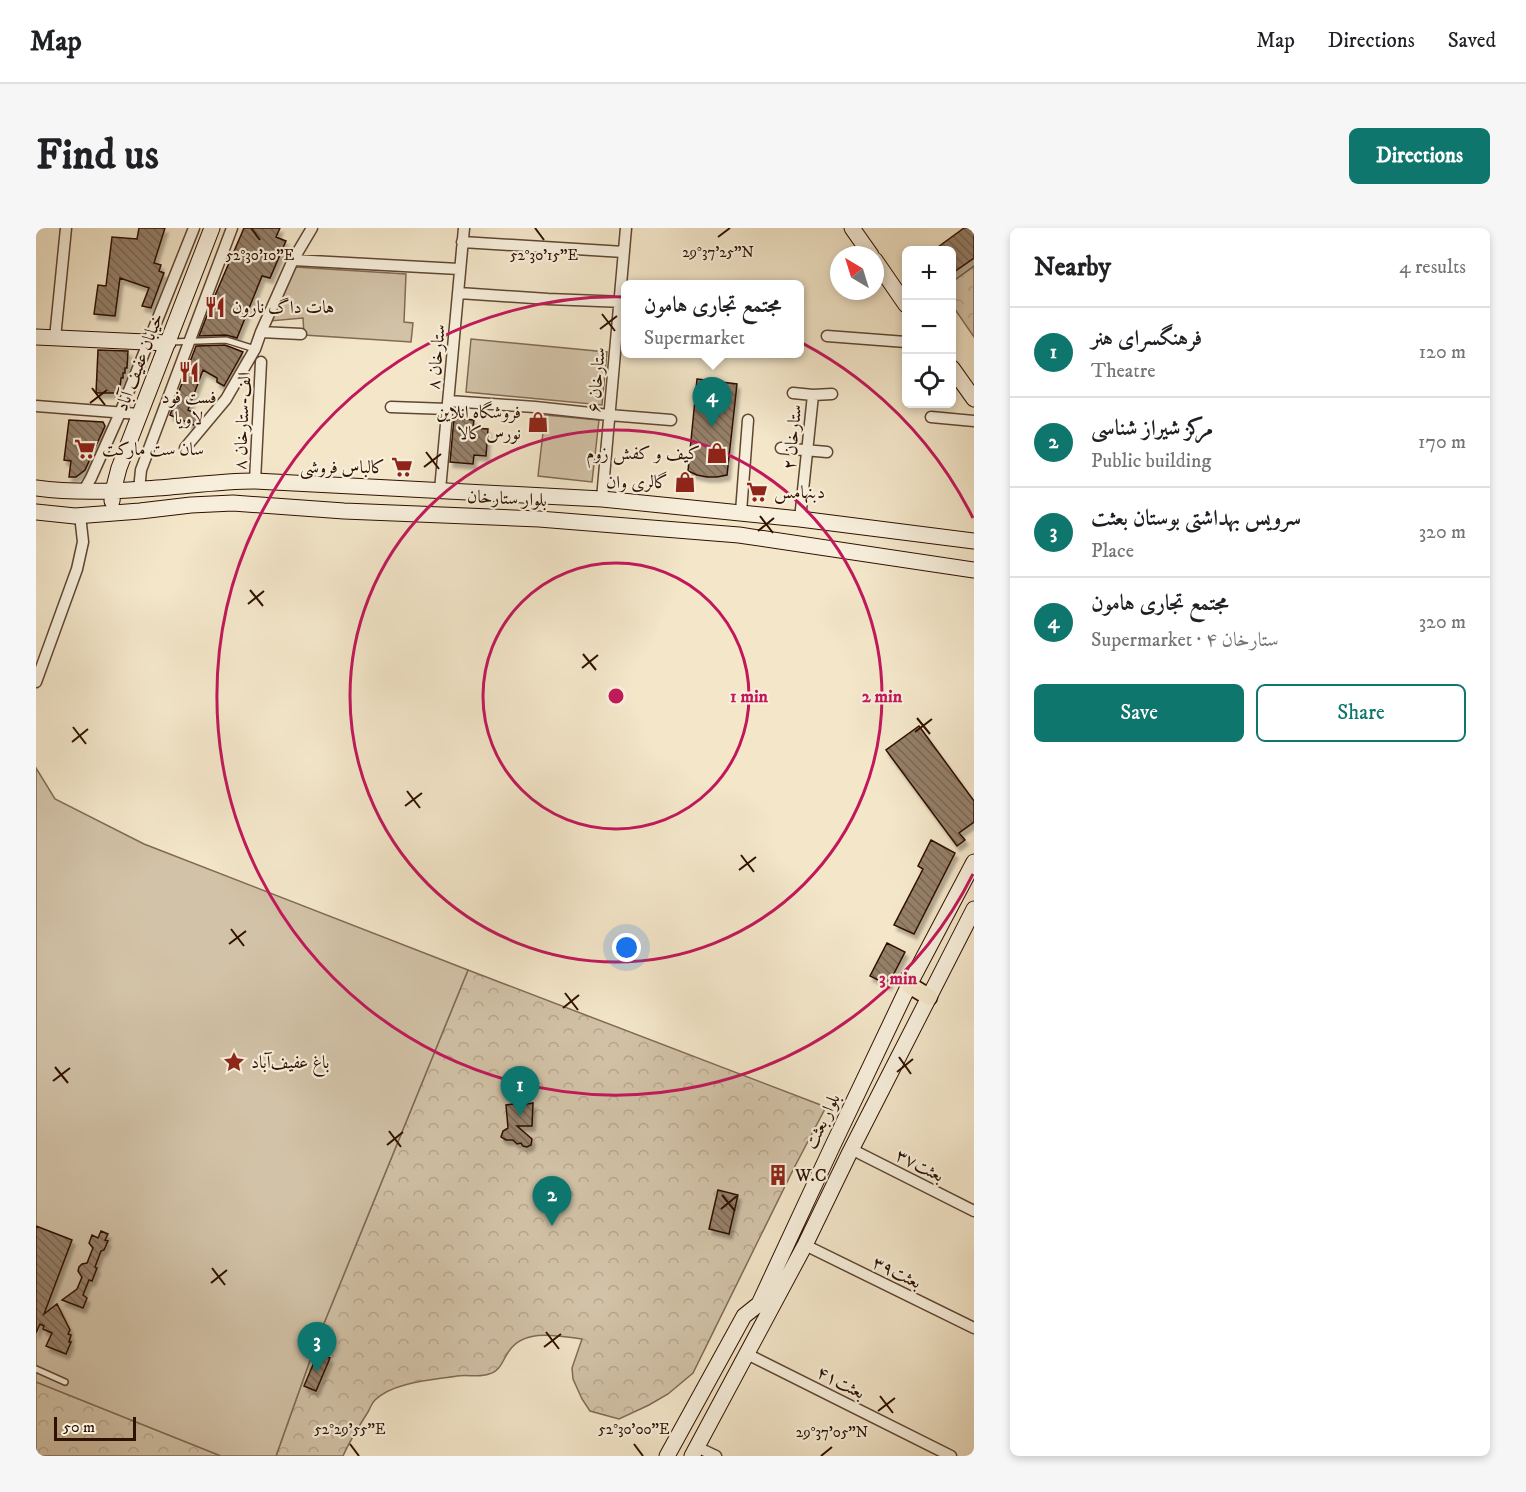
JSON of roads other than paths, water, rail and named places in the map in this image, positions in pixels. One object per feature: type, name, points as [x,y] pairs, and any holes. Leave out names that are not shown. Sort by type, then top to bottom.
[{"type":"main road","name":"خیابان عفیف آباد","points":[[112,513],[112,491],[116,476],[212,228]]},
{"type":"main road","points":[[852,228],[865,246]]},
{"type":"main road","points":[[884,273],[903,300]]},
{"type":"main road","points":[[36,337],[168,342]]},
{"type":"main road","points":[[956,375],[974,399]]},
{"type":"main road","name":"بلوار ستارخان","points":[[36,489],[112,491],[255,481],[440,490],[602,499],[741,512],[974,541]]},
{"type":"main road","name":"بلوار ستارخان","points":[[36,512],[80,515],[233,503],[344,511],[539,519],[739,535],[974,570]]},
{"type":"main road","name":"بلوار بعثت","points":[[667,1456],[744,1316],[759,1304],[909,985],[974,862]]},
{"type":"main road","points":[[695,1452],[805,1245],[851,1149],[974,909]]},
{"type":"main road","points":[[909,985],[929,997]]},
{"type":"street","points":[[55,338],[66,228]]},
{"type":"street","points":[[83,492],[120,413],[194,228]]},
{"type":"street","points":[[139,490],[141,470],[232,228]]},
{"type":"street","points":[[185,448],[226,399],[255,349],[293,260],[312,228]]},
{"type":"street","name":"ستارخان ۸","points":[[440,490],[464,228]]},
{"type":"street","name":"ستارخان ۶","points":[[623,280],[626,228]]},
{"type":"street","points":[[845,228],[852,228]]},
{"type":"street","points":[[462,242],[624,252]]},
{"type":"street","points":[[293,260],[459,268]]},
{"type":"street","points":[[459,293],[621,302]]},
{"type":"street","name":"ستارخان ۶","points":[[602,499],[609,415],[621,318]]},
{"type":"street","points":[[261,332],[301,334]]},
{"type":"street","points":[[826,336],[902,342]]},
{"type":"street","name":"۸ الف-ستارخان","points":[[255,481],[261,362]]},
{"type":"street","points":[[793,393],[832,394]]},
{"type":"street","name":"۲ ستارخان","points":[[800,519],[813,395]]},
{"type":"street","points":[[391,407],[449,405],[536,407],[671,420]]},
{"type":"street","points":[[36,406],[139,414]]},
{"type":"street","points":[[931,417],[974,421]]},
{"type":"street","points":[[741,512],[748,420]]},
{"type":"street","points":[[781,448],[827,452]]},
{"type":"street","points":[[36,682],[77,569],[83,542],[80,515]]},
{"type":"street","name":"بعثت۳۷","points":[[851,1149],[974,1211]]},
{"type":"street","name":"بعثت۳۹","points":[[805,1245],[974,1328]]},
{"type":"street","name":"بعثت۴۱","points":[[747,1354],[951,1456]]},
{"type":"street","points":[[695,1452],[716,1456]]},
{"type":"lane","points":[[168,342],[226,340],[255,349]]},
{"type":"lane","points":[[36,1370],[65,1382]]},
{"type":"place","name":"هات داگ نارون","points":[[215,307]]},
{"type":"place","name":"فست فود لاویا","points":[[189,372]]},
{"type":"place","name":"فروشگاه انلاین نورس کالا","points":[[538,422]]},
{"type":"place","name":"مجتمع تجاری هامون","points":[[712,427]]},
{"type":"place","name":"سان ست مارکت","points":[[85,449]]},
{"type":"place","name":"کیف و کفش زوم","points":[[717,453]]},
{"type":"place","name":"کالباس فروشی","points":[[402,467]]},
{"type":"place","name":"گالری وان","points":[[685,482]]},
{"type":"place","name":"دبنهامس","points":[[757,492]]},
{"type":"place","name":"باغ عفیف‌آباد","points":[[234,1062]]},
{"type":"place","name":"فرهنگسرای هنر","points":[[520,1116]]},
{"type":"place","name":"W.C","points":[[778,1175]]},
{"type":"place","name":"مرکز شیراز شناسی","points":[[552,1226]]},
{"type":"place","name":"سرویس بهداشتی بوستان بعثت","points":[[317,1372]]}]
